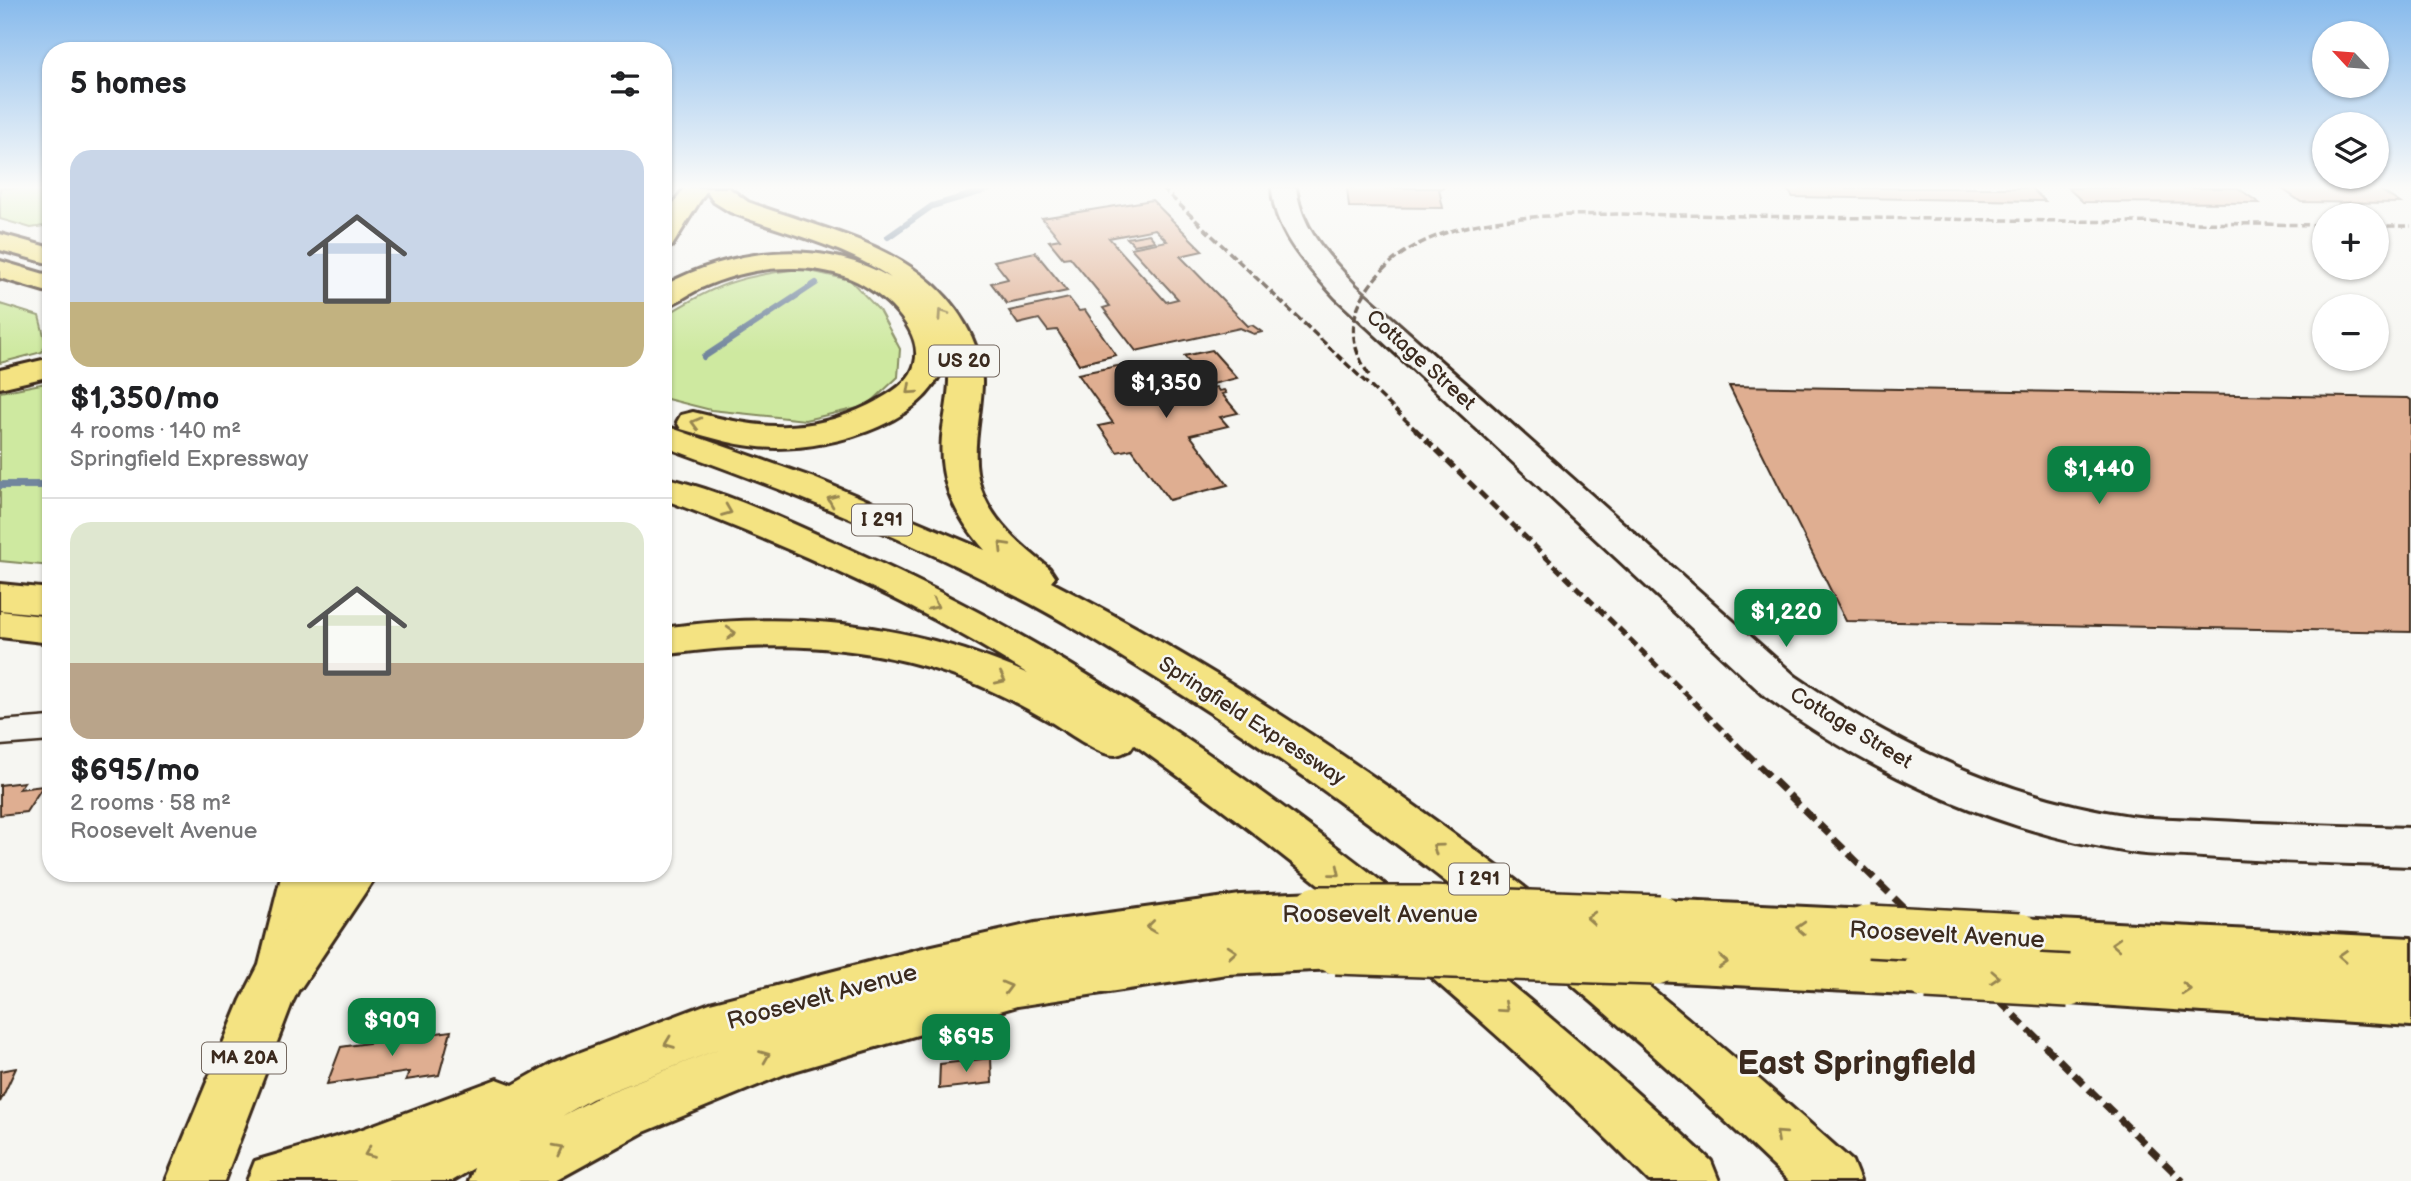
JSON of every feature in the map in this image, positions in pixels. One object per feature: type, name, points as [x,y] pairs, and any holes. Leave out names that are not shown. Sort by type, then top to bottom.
[{"type":"main road","points":[[4,243],[42,254]]},
{"type":"main road","name":"US 20","points":[[840,243],[885,263],[911,280],[935,302],[957,340],[965,367],[958,464],[961,481],[971,503],[1000,544],[1028,570],[1093,621]]},
{"type":"main road","name":"Cottage Street","points":[[1305,243],[1346,292],[1780,686],[1850,733],[1897,758],[1995,799],[2061,819],[2130,834],[2280,844],[2411,847]]},
{"type":"main road","points":[[672,293],[697,278],[738,267],[792,260],[832,263],[866,275],[896,295],[923,328],[932,355],[926,372],[916,387],[893,404],[865,419],[812,435],[782,438],[746,436],[672,416]]},
{"type":"main road","points":[[0,269],[42,282]]},
{"type":"main road","points":[[0,379],[42,369]]},
{"type":"main road","name":"Springfield Expressway","points":[[672,439],[906,530],[1026,584],[1093,621],[1284,737],[1464,867],[1640,1009],[1831,1181]]},
{"type":"main road","name":"I 291","points":[[672,491],[832,557],[985,631],[1135,725],[1283,829],[1562,1058],[1690,1181]]},
{"type":"main road","points":[[0,597],[42,601]]},
{"type":"main road","points":[[0,624],[42,629]]},
{"type":"main road","points":[[672,641],[726,632],[813,634],[878,640],[960,663],[1037,696],[1283,829]]},
{"type":"main road","name":"MA 20A","points":[[282,972],[304,882]]},
{"type":"main road","name":"MA 20A","points":[[204,1177],[267,1000],[327,882]]},
{"type":"main road","points":[[282,972],[348,882]]},
{"type":"main road","name":"Roosevelt Avenue","points":[[397,1181],[572,1081],[710,1027],[919,971],[1035,944],[1240,916],[1326,930],[1657,940],[1869,931],[2411,960]]},
{"type":"main road","name":"Roosevelt Avenue","points":[[498,1181],[625,1113],[781,1050],[1017,984],[1227,952],[1326,930]]},
{"type":"main road","name":"Roosevelt Avenue","points":[[1657,940],[1927,973],[2411,1003]]},
{"type":"main road","points":[[276,1181],[320,1173],[446,1122],[572,1081]]},
{"type":"street","points":[[0,733],[42,730]]},
{"type":"green space","points":[[801,269],[850,280],[879,310],[900,349],[898,377],[867,406],[805,420],[711,410],[672,400],[672,312],[714,289],[761,275]]},
{"type":"green space","points":[[0,304],[39,316],[42,352],[0,363]]},
{"type":"green space","points":[[42,384],[42,565],[0,561],[0,392]]},
{"type":"building","points":[[1051,243],[1114,243],[1166,302],[1178,299],[1131,248],[1156,243],[1195,243],[1203,251],[1180,256],[1248,326],[1252,325],[1262,332],[1254,334],[1240,328],[1136,351],[1103,308],[1110,306],[1070,257],[1063,258]]},
{"type":"building","points":[[1035,252],[1067,291],[1007,304],[991,283],[1008,279],[994,261]]},
{"type":"building","points":[[1069,298],[1079,311],[1085,310],[1116,355],[1079,364],[1057,330],[1048,331],[1039,319],[1018,324],[1009,311]]},
{"type":"building","points":[[1212,350],[1237,378],[1209,385],[1198,372],[1186,375],[1199,391],[1216,387],[1219,391],[1224,390],[1226,393],[1222,394],[1238,413],[1220,417],[1228,426],[1190,435],[1228,485],[1169,500],[1132,449],[1117,452],[1099,426],[1113,423],[1078,374],[1122,365],[1133,379],[1180,368],[1183,371],[1195,369],[1184,356]]},
{"type":"building","points":[[1729,386],[2408,398],[2411,400],[2411,632],[1846,621]]},
{"type":"building","points":[[24,782],[19,789],[42,788],[26,812],[0,815],[0,785]]},
{"type":"building","points":[[451,1031],[439,1075],[406,1080],[409,1072],[327,1084],[341,1047]]},
{"type":"building","points":[[991,1058],[992,1083],[939,1089],[940,1064]]},
{"type":"building","points":[[16,1068],[0,1102],[0,1071]]},
{"type":"waterway","points":[[704,357],[816,283]]},
{"type":"waterway","points":[[0,485],[42,485]]},
{"type":"railway","points":[[1220,243],[1417,431]]},
{"type":"railway","points":[[1369,375],[1359,357],[1354,338],[1355,319],[1361,300],[1381,271],[1408,250],[1422,243]]},
{"type":"railway","points":[[1415,429],[1746,753]]},
{"type":"railway","points":[[1744,751],[2183,1181]]},
{"type":"district","name":"East Springfield","points":[[1857,1064]]}]
